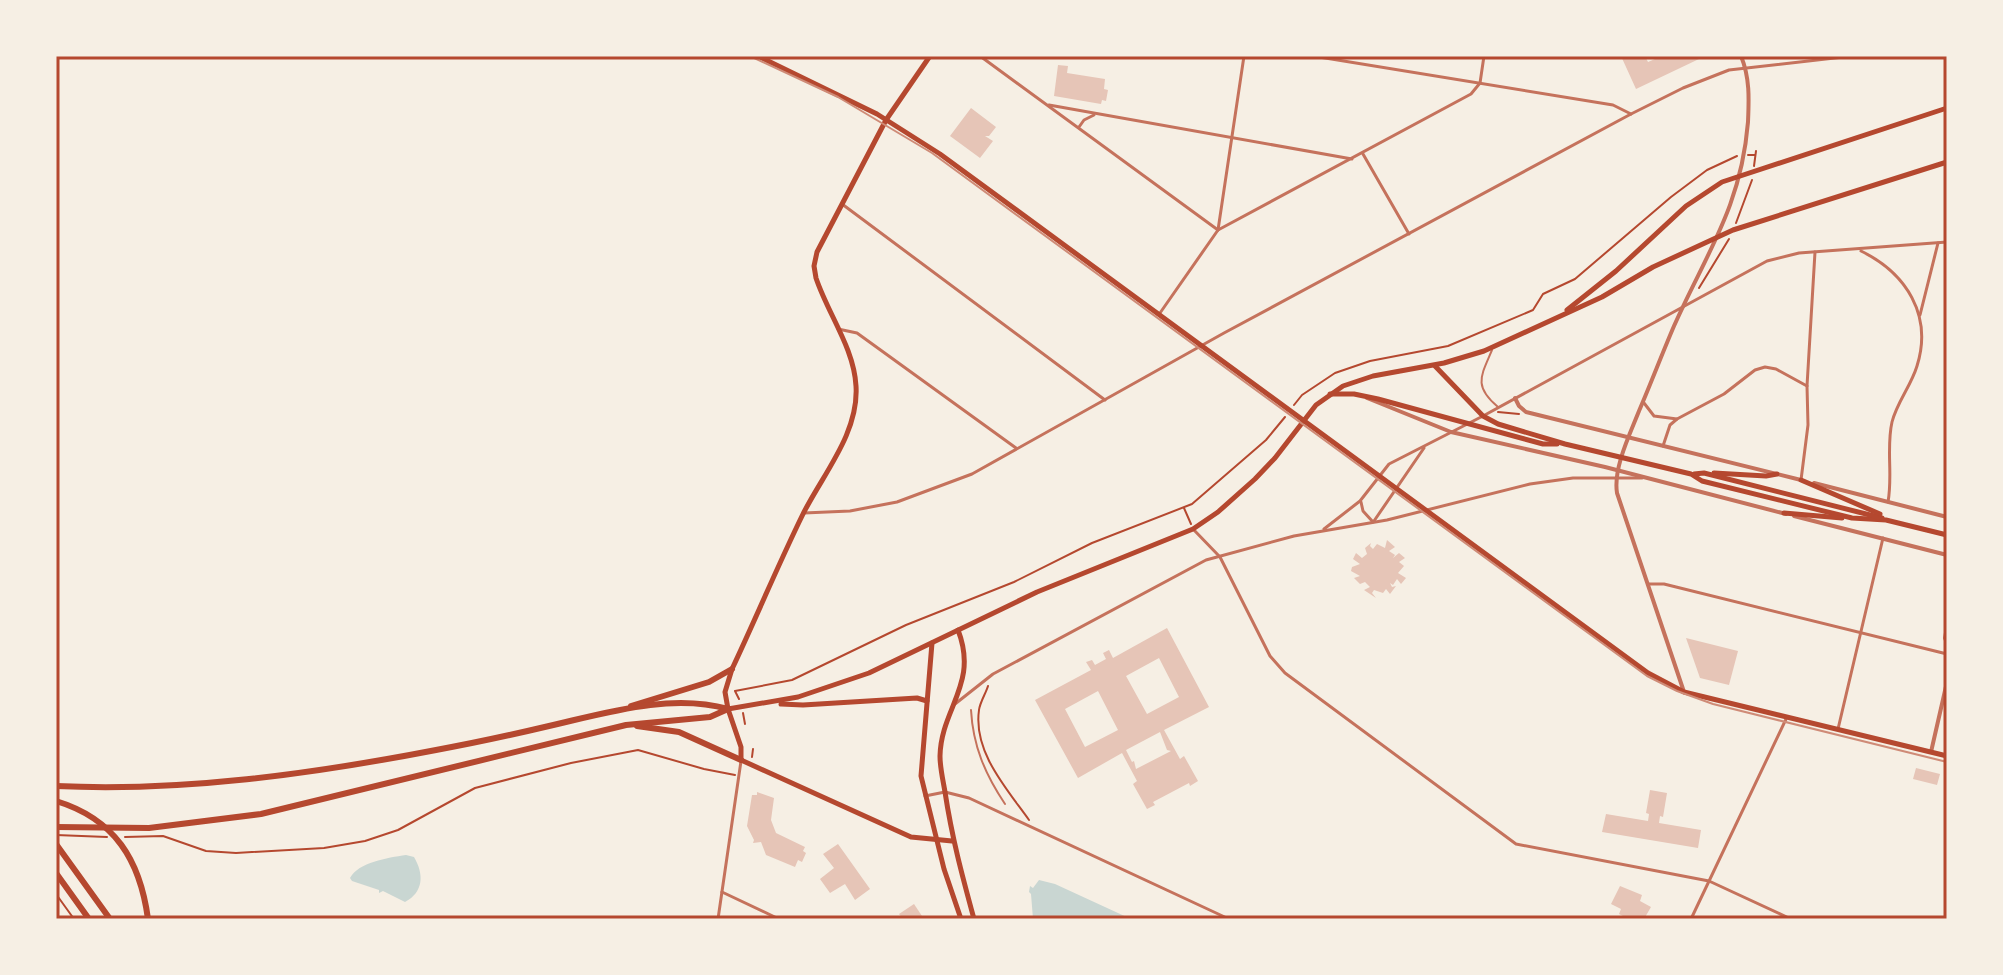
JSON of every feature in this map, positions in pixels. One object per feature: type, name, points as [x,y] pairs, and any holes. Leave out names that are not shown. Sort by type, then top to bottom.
[{"type":"highway","points":[[622,709],[642,700],[709,682],[732,669]]},
{"type":"highway","points":[[56,786],[180,784],[323,769],[438,750],[622,709],[708,704],[728,709]]},
{"type":"highway","points":[[56,827],[163,827],[261,814],[626,725],[710,717],[728,709]]},
{"type":"highway","points":[[626,725],[679,732],[741,760]]},
{"type":"highway","points":[[56,801],[94,818],[122,845],[140,878],[148,919]]},
{"type":"highway","points":[[56,844],[110,919]]},
{"type":"highway","points":[[56,873],[89,919]]},
{"type":"main road","points":[[758,56],[886,120],[940,154],[1160,313],[1286,412],[1379,475],[1648,673],[1684,692],[1947,756]]},
{"type":"main road","points":[[930,56],[886,120],[820,244],[814,266],[817,282],[855,376],[853,416],[845,438],[804,513],[732,669],[725,692],[741,747],[741,760],[908,836],[952,841]]},
{"type":"main road","points":[[1560,316],[1616,271],[1696,198],[1722,182],[1947,108]]},
{"type":"main road","points":[[728,709],[772,703],[852,679],[1047,587],[1193,529],[1218,512],[1255,479],[1316,405],[1329,394],[1361,379],[1435,365],[1493,348],[1719,236],[1947,162]]},
{"type":"main road","points":[[1435,365],[1483,416],[1498,424],[1565,444],[1691,474],[1777,474]]},
{"type":"main road","points":[[1329,394],[1362,395],[1543,444],[1565,444]]},
{"type":"main road","points":[[1704,473],[1873,514],[1886,520]]},
{"type":"main road","points":[[1691,474],[1702,481],[1852,518]]},
{"type":"main road","points":[[1801,480],[1875,510],[1886,520]]},
{"type":"main road","points":[[1784,513],[1886,520],[1947,535]]},
{"type":"main road","points":[[958,630],[965,652],[962,685],[941,745],[952,841],[974,919]]},
{"type":"main road","points":[[932,643],[921,768],[925,796],[961,919]]},
{"type":"main road","points":[[772,703],[927,701]]},
{"type":"street","points":[[980,56],[1218,230]]},
{"type":"street","points":[[1160,313],[1218,230],[1244,56]]},
{"type":"street","points":[[1313,56],[1613,105],[1631,114]]},
{"type":"street","points":[[1218,230],[1471,94],[1480,83],[1484,56]]},
{"type":"street","points":[[1684,692],[1617,493],[1617,477],[1643,401],[1684,306],[1719,236],[1741,175],[1748,118],[1748,82],[1741,56]]},
{"type":"street","points":[[804,513],[850,511],[922,495],[972,474],[1409,234],[1696,82],[1745,66],[1852,56]]},
{"type":"street","points":[[1049,105],[1353,159]]},
{"type":"street","points":[[1079,127],[1084,120],[1097,113]]},
{"type":"street","points":[[1363,154],[1409,234]]},
{"type":"street","points":[[842,204],[1105,400]]},
{"type":"street","points":[[1320,531],[1360,501],[1389,464],[1767,261],[1792,254],[1947,242]]},
{"type":"street","points":[[1888,502],[1892,475],[1891,426],[1917,366],[1921,350],[1920,315],[1938,243]]},
{"type":"street","points":[[1857,249],[1896,274],[1914,299],[1920,315]]},
{"type":"street","points":[[1801,480],[1808,425],[1807,386],[1815,252]]},
{"type":"street","points":[[838,329],[857,333],[1016,448]]},
{"type":"street","points":[[1493,348],[1481,384],[1485,395],[1499,407]]},
{"type":"street","points":[[1663,447],[1670,425],[1677,419],[1724,394],[1755,370],[1765,367],[1787,374],[1807,386]]},
{"type":"street","points":[[1362,395],[1451,432],[1619,470],[1947,555]]},
{"type":"street","points":[[1515,398],[1526,412],[1947,517]]},
{"type":"street","points":[[1643,401],[1654,416],[1677,419]]},
{"type":"street","points":[[1373,522],[1426,444]]},
{"type":"street","points":[[955,704],[993,674],[1206,560],[1238,550],[1373,522],[1530,484],[1573,478],[1652,479]]},
{"type":"street","points":[[1360,501],[1363,511],[1373,522]]},
{"type":"street","points":[[1193,529],[1220,557],[1270,656],[1285,673],[1516,844],[1709,881],[1791,919]]},
{"type":"street","points":[[1837,729],[1883,538]]},
{"type":"street","points":[[1648,584],[1664,584],[1947,654]]},
{"type":"street","points":[[1947,627],[1947,643]]},
{"type":"street","points":[[1931,752],[1947,682]]},
{"type":"street","points":[[971,710],[980,760],[1005,804]]},
{"type":"street","points":[[1691,919],[1787,717]]},
{"type":"street","points":[[718,919],[741,760]]},
{"type":"street","points":[[925,796],[945,792],[969,798],[1229,919]]},
{"type":"street","points":[[722,892],[779,919]]},
{"type":"path","points":[[1294,405],[1302,395],[1335,373],[1380,358],[1448,346],[1529,313],[1543,294],[1586,271],[1671,197],[1707,170],[1736,156]]},
{"type":"path","points":[[1737,221],[1751,180]]},
{"type":"path","points":[[1706,280],[1717,255],[1727,243]]},
{"type":"path","points":[[739,698],[735,691],[792,680],[906,625],[1014,582],[1092,543],[1192,504],[1266,440],[1286,412]]},
{"type":"path","points":[[1501,414],[1518,414]]},
{"type":"path","points":[[1184,507],[1193,529]]},
{"type":"path","points":[[993,674],[979,711],[982,737],[990,764],[1034,828]]},
{"type":"path","points":[[56,835],[163,836],[206,851],[296,851],[365,841],[415,822],[475,788],[631,751],[649,752],[734,775]]},
{"type":"path","points":[[56,894],[74,919]]},
{"type":"path","points":[[56,915],[60,919]]},
{"type":"shaded area","points":[[406,855],[414,857],[421,876],[416,893],[405,902],[350,878],[367,864]]},
{"type":"shaded area","points":[[1039,880],[1055,884],[1131,919],[1033,919],[1029,892],[1030,886],[1033,888]]},
{"type":"building","points":[[1621,56],[1645,56],[1648,62],[1655,59],[1653,56],[1698,56],[1699,59],[1636,89]]},
{"type":"building","points":[[1058,65],[1068,66],[1067,73],[1105,79],[1104,89],[1108,90],[1106,101],[1102,100],[1101,104],[1054,96]]},
{"type":"building","points":[[971,108],[996,127],[989,136],[985,136],[993,141],[980,158],[950,136]]},
{"type":"building","points":[[1387,540],[1395,547],[1389,551],[1395,555],[1393,558],[1399,553],[1405,558],[1399,562],[1404,566],[1398,573],[1406,578],[1401,584],[1397,579],[1393,585],[1390,583],[1392,587],[1396,586],[1390,594],[1386,589],[1383,593],[1374,590],[1372,593],[1376,598],[1364,590],[1370,587],[1365,582],[1360,584],[1354,578],[1360,576],[1351,571],[1352,567],[1360,564],[1353,559],[1356,553],[1362,558],[1367,554],[1365,548],[1371,543],[1373,549],[1377,544],[1385,548]]},
{"type":"building","points":[[1167,628],[1209,707],[1164,730],[1180,759],[1184,756],[1198,781],[1153,802],[1155,805],[1147,809],[1133,784],[1137,781],[1122,753],[1078,778],[1035,700],[1091,670],[1086,662],[1092,660],[1095,665],[1106,659],[1103,653],[1109,650],[1113,658]],"holes":[[[1159,658],[1179,697],[1147,714],[1126,676]],[[1098,691],[1118,730],[1085,747],[1065,709]],[[1160,732],[1167,750],[1171,751],[1136,769],[1126,750]]]},
{"type":"building","points":[[1686,638],[1738,651],[1729,685],[1700,678]]},
{"type":"building","points":[[1916,768],[1940,774],[1937,785],[1913,779]]},
{"type":"building","points":[[1650,790],[1667,793],[1659,823],[1701,830],[1698,848],[1602,832],[1606,814],[1648,821],[1649,814],[1646,813]]},
{"type":"building","points":[[757,792],[774,798],[771,820],[776,833],[805,847],[802,862],[798,860],[795,867],[766,855],[761,842],[753,843],[747,826],[752,795],[757,795]]},
{"type":"building","points":[[838,844],[870,889],[855,900],[845,884],[830,893],[820,879],[834,868],[823,854]]},
{"type":"building","points":[[1620,886],[1642,895],[1640,901],[1651,907],[1644,919],[1629,919],[1619,914],[1621,909],[1611,904]]},
{"type":"building","points":[[914,904],[924,919],[903,919],[899,914]]},
{"type":"railway","points":[[750,56],[838,97],[932,153],[1647,676],[1713,704],[1947,762]]}]
